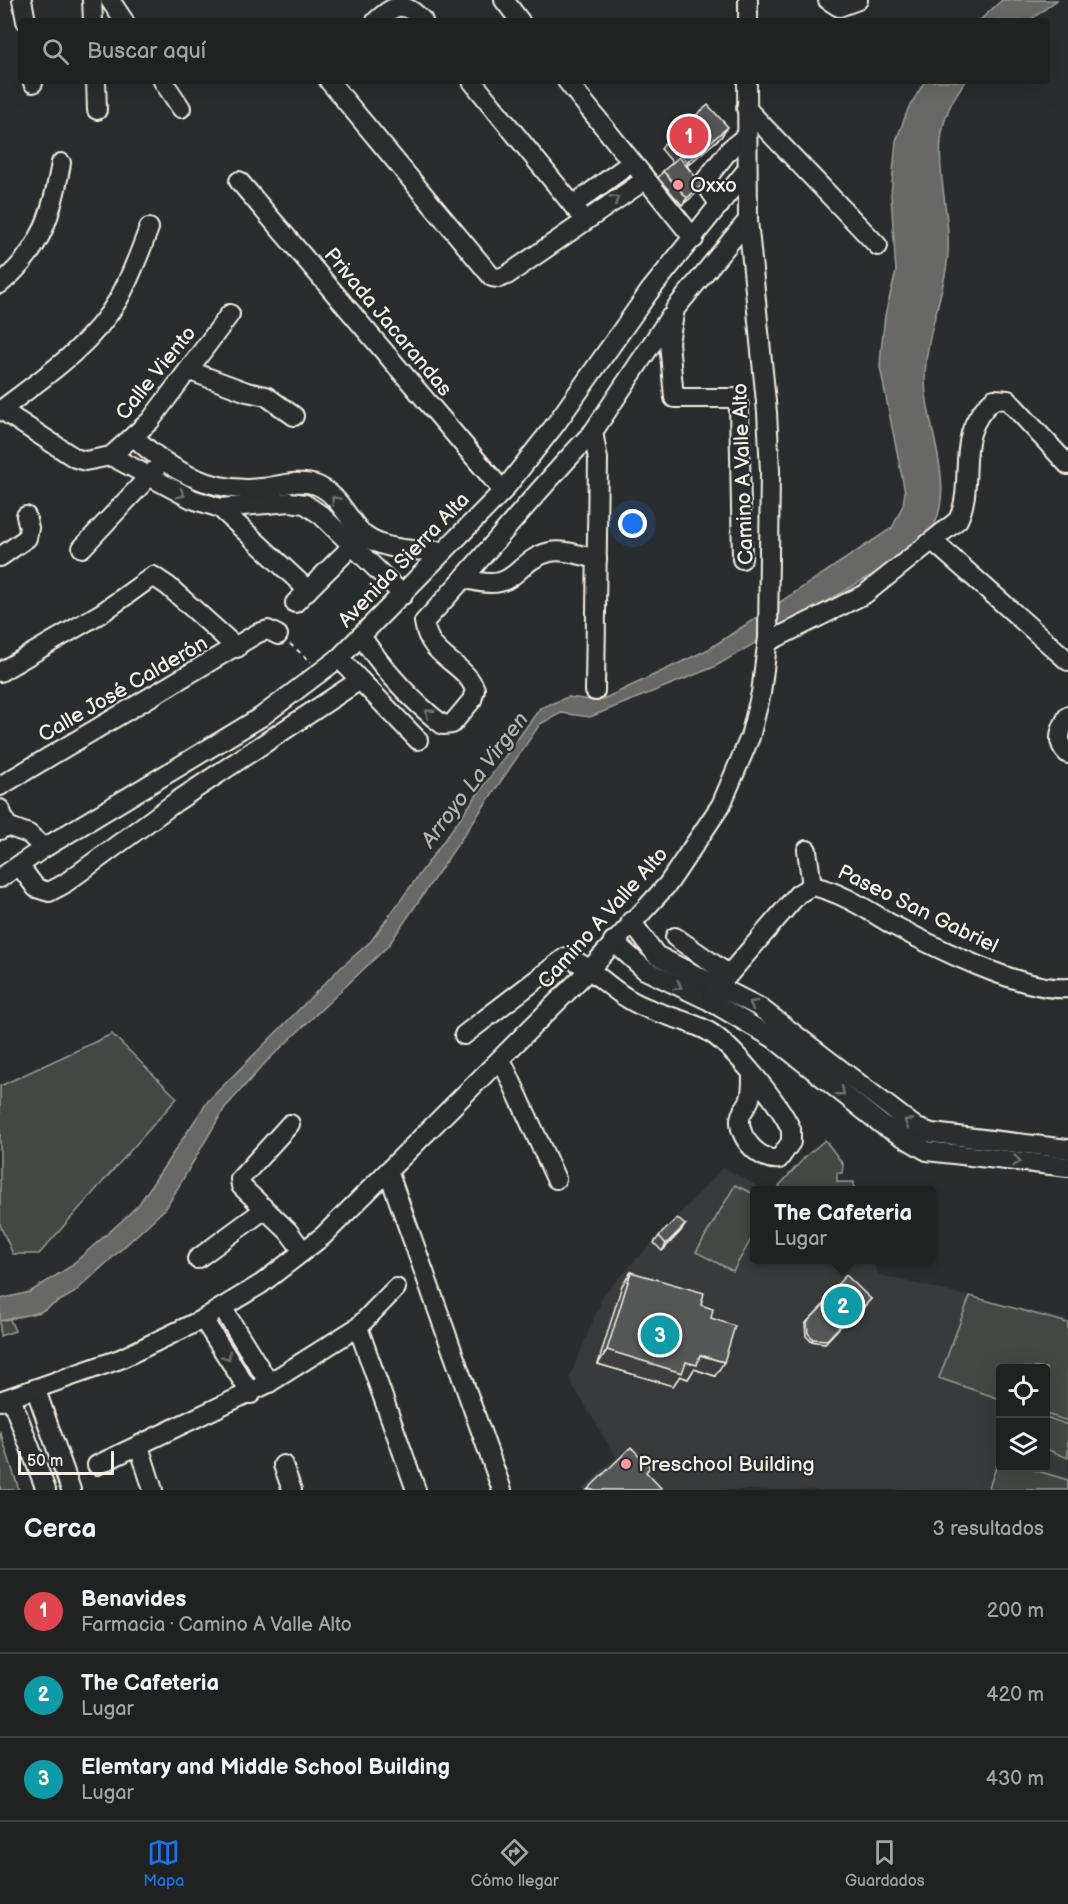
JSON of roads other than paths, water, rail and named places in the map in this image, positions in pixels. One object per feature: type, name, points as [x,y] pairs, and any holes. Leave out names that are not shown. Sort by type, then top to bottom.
[{"type":"street","points":[[22,0],[25,18]]},
{"type":"street","points":[[92,0],[93,18]]},
{"type":"street","points":[[110,0],[122,18]]},
{"type":"street","points":[[504,0],[518,18]]},
{"type":"street","points":[[748,0],[748,18]]},
{"type":"street","points":[[828,0],[840,7],[858,0]]},
{"type":"street","points":[[380,18],[395,6],[414,11],[420,18]]},
{"type":"street","points":[[96,84],[97,110]]},
{"type":"street","points":[[165,84],[181,108]]},
{"type":"street","points":[[331,84],[492,277],[499,278],[507,275],[631,163]]},
{"type":"street","points":[[474,84],[579,212]]},
{"type":"street","points":[[569,84],[694,238]]},
{"type":"street","name":"Camino A Valle Alto","points":[[5,1399],[120,1359],[223,1309],[324,1236],[588,971],[684,864],[731,785],[750,737],[768,640],[770,471],[767,412],[748,220],[747,84]]},
{"type":"street","points":[[746,108],[878,246]]},
{"type":"street","points":[[720,205],[704,182],[730,149],[746,136]]},
{"type":"street","points":[[0,284],[13,273],[38,241],[53,210],[61,164]]},
{"type":"street","name":"Avenida Sierra Alta","points":[[0,878],[44,848],[261,717],[339,658],[502,491],[561,417],[649,292],[746,171]]},
{"type":"street","points":[[579,212],[645,180]]},
{"type":"street","name":"Privada Jacarandas","points":[[239,181],[502,491]]},
{"type":"street","points":[[362,636],[382,668],[428,714],[443,725],[452,724],[472,700],[475,689],[426,638],[424,622],[543,484],[593,432],[675,309],[748,220]]},
{"type":"street","points":[[149,228],[118,301],[96,330],[71,355],[1,410],[75,458],[85,461],[111,456],[148,478],[192,499],[220,508],[308,590]]},
{"type":"street","points":[[675,309],[669,342],[674,398],[733,399],[739,406],[742,559]]},
{"type":"street","name":"Calle Viento","points":[[111,456],[134,437],[190,371],[230,314]]},
{"type":"street","points":[[190,371],[247,392],[267,396],[294,416]]},
{"type":"street","points":[[768,640],[865,594],[958,520],[965,507],[966,453],[971,433],[987,405],[994,399],[1008,400],[1068,465]]},
{"type":"street","points":[[593,432],[598,459],[595,691]]},
{"type":"street","points":[[134,437],[162,462],[190,477],[222,487],[290,493],[358,540],[403,595]]},
{"type":"street","points":[[81,548],[162,462]]},
{"type":"street","points":[[220,508],[290,493]]},
{"type":"street","points":[[0,556],[27,538],[29,528],[26,516]]},
{"type":"street","points":[[294,603],[358,540],[375,541],[401,548],[444,551]]},
{"type":"street","points":[[933,542],[1068,661]]},
{"type":"street","points":[[464,578],[480,583],[508,581],[534,560],[550,551],[597,559]]},
{"type":"street","points":[[0,672],[103,612],[149,577],[157,578],[168,586],[237,648]]},
{"type":"street","name":"Calle José Calderón","points":[[0,786],[237,648],[258,633],[273,633]]},
{"type":"street","points":[[339,658],[418,740]]},
{"type":"street","points":[[19,866],[36,888],[49,892],[64,884],[177,801],[360,680]]},
{"type":"street","points":[[1068,716],[1059,736],[1061,748],[1068,754]]},
{"type":"street","points":[[2,822],[28,834],[44,848]]},
{"type":"street","points":[[807,850],[812,886]]},
{"type":"street","name":"Paseo San Gabriel","points":[[717,987],[798,894],[812,886],[831,890],[919,939],[1018,981],[1040,988],[1068,988]]},
{"type":"street","points":[[631,921],[650,962]]},
{"type":"street","points":[[675,937],[717,987]]},
{"type":"street","points":[[614,941],[650,962],[717,987],[759,1007],[817,1062],[896,1113],[917,1128],[929,1142],[1049,1156],[1068,1167]]},
{"type":"street","points":[[464,1035],[566,957],[575,959],[588,971],[631,1001],[707,1030],[737,1054],[752,1076]]},
{"type":"street","points":[[501,1059],[556,1179]]},
{"type":"street","points":[[290,1124],[240,1179],[241,1186],[288,1231],[303,1251]]},
{"type":"street","points":[[1049,1156],[1068,1149]]},
{"type":"street","points":[[388,1171],[502,1490]]},
{"type":"street","points":[[197,1259],[265,1209]]},
{"type":"street","points":[[97,1465],[251,1394],[358,1327],[396,1288]]},
{"type":"street","points":[[223,1309],[269,1383]]},
{"type":"street","points":[[203,1319],[251,1394]]},
{"type":"street","points":[[358,1327],[417,1490]]},
{"type":"street","points":[[36,1390],[71,1490]]},
{"type":"street","points":[[5,1399],[46,1490]]},
{"type":"street","points":[[139,1446],[153,1490]]},
{"type":"street","points":[[283,1465],[292,1490]]},
{"type":"place","name":"Benavides","points":[[689,136]]},
{"type":"place","name":"Oxxo","points":[[678,185]]},
{"type":"place","name":"The Cafeteria","points":[[843,1306]]},
{"type":"place","name":"Elemtary and Middle School Building","points":[[660,1335]]},
{"type":"place","name":"Preschool Building","points":[[626,1464]]},
{"type":"water label","name":"Arroyo La Virgen","points":[[475,780]]}]
